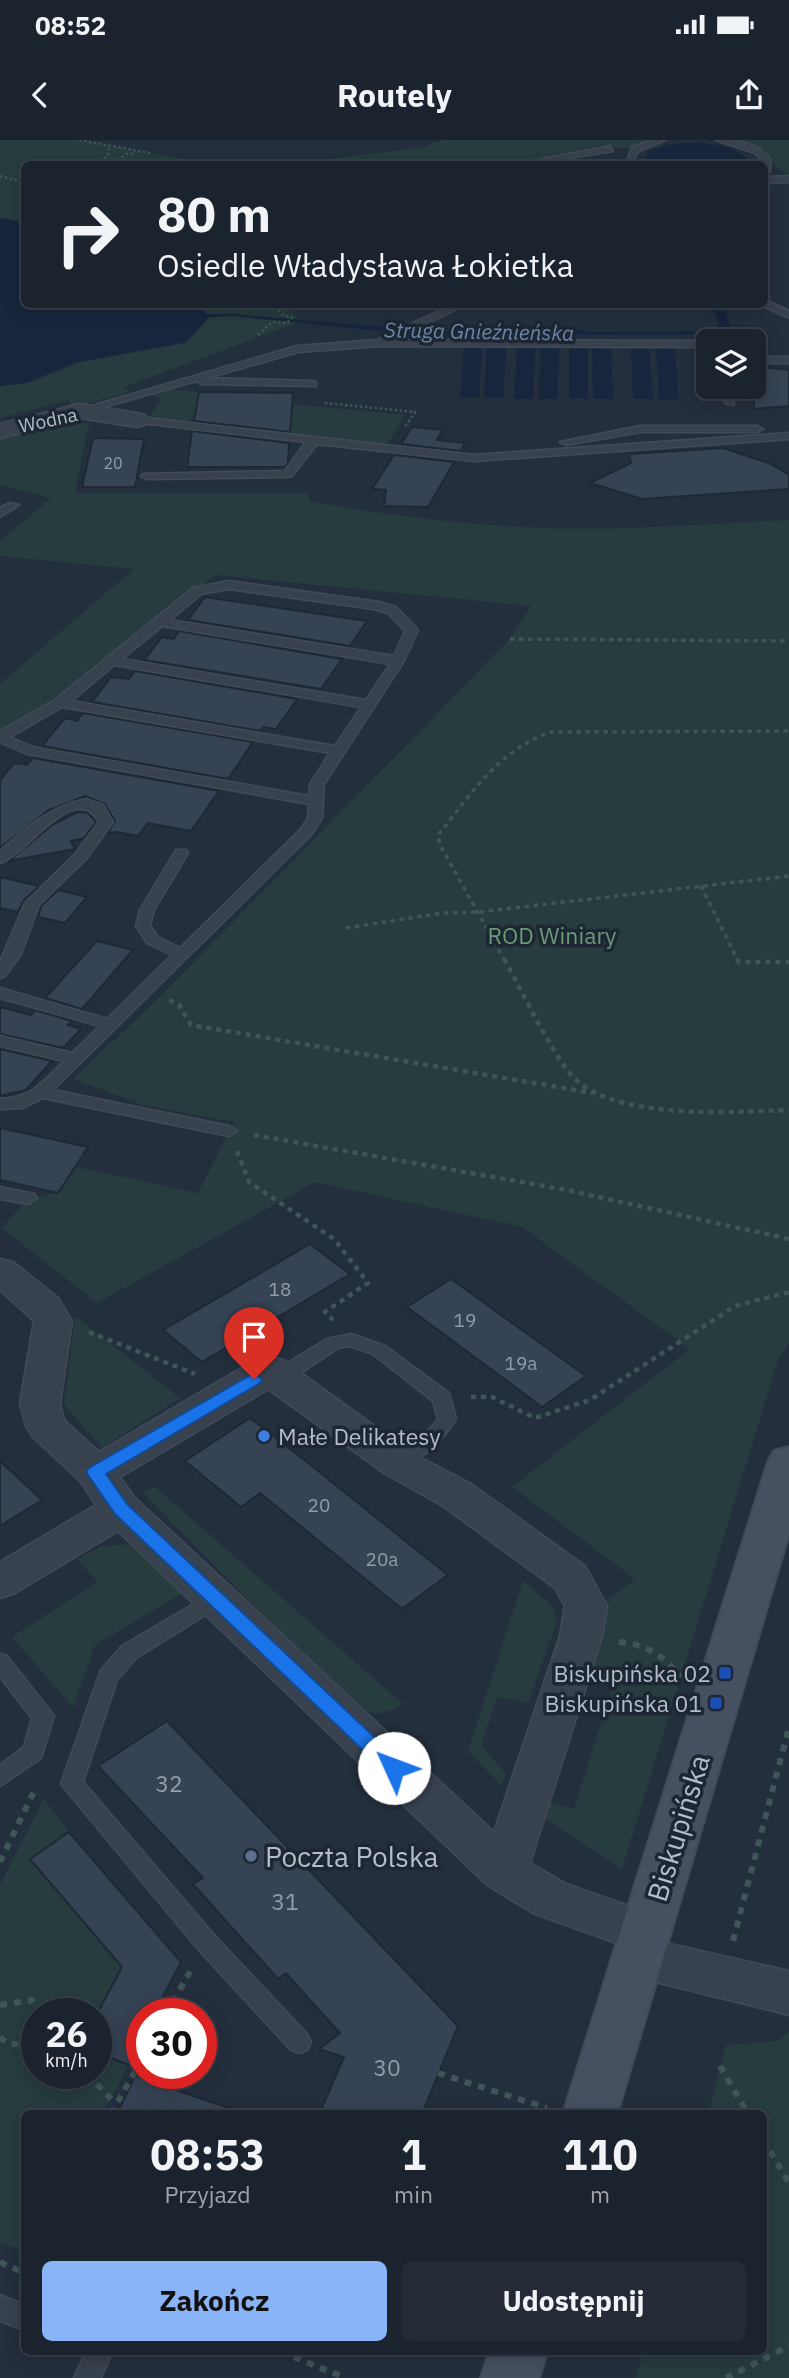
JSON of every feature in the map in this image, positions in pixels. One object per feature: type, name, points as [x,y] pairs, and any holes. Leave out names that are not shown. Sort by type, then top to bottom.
[{"type":"street","name":"Wodna","points":[[0,431],[79,411],[137,419]]},
{"type":"street","points":[[0,1271],[45,1307],[52,1321],[40,1403],[46,1426],[95,1472],[121,1509],[504,1871],[550,1899],[641,1946],[724,1979],[789,1993]]},
{"type":"street","points":[[95,1472],[127,1456],[269,1370],[398,1463],[457,1495],[570,1577],[586,1606],[581,1636],[504,1871]]},
{"type":"street","name":"Biskupińska","points":[[573,2110],[641,1946],[789,1462]]},
{"type":"street","points":[[0,1582],[121,1509]]},
{"type":"street","points":[[510,2378],[517,2355]]},
{"type":"lane","points":[[631,158],[635,149],[661,140]]},
{"type":"lane","points":[[720,140],[758,151],[766,161]]},
{"type":"lane","points":[[539,161],[610,149]]},
{"type":"lane","points":[[768,180],[789,179]]},
{"type":"lane","points":[[768,304],[789,315]]},
{"type":"lane","points":[[383,341],[454,308]]},
{"type":"lane","points":[[79,411],[297,349],[383,341],[696,344]]},
{"type":"lane","points":[[766,360],[789,360]]},
{"type":"lane","points":[[183,380],[312,384]]},
{"type":"lane","points":[[729,399],[730,403]]},
{"type":"lane","points":[[137,419],[450,457],[789,436]]},
{"type":"lane","points":[[497,456],[640,429],[789,429]]},
{"type":"lane","points":[[147,475],[288,474],[313,441]]},
{"type":"lane","points":[[0,513],[13,505]]},
{"type":"lane","points":[[0,737],[60,703],[197,591],[212,586],[229,585],[374,605],[392,610],[412,630],[398,661],[317,784],[315,818],[307,831],[41,1093],[23,1103],[0,1104]]},
{"type":"lane","points":[[160,622],[398,661]]},
{"type":"lane","points":[[112,661],[370,705]]},
{"type":"lane","points":[[60,703],[340,751]]},
{"type":"lane","points":[[0,737],[28,750],[316,801]]},
{"type":"lane","points":[[0,859],[60,809],[85,804],[96,805],[102,810],[106,822],[95,838],[32,903],[13,954],[0,973]]},
{"type":"lane","points":[[181,853],[147,909],[143,926],[152,940],[181,954]]},
{"type":"lane","points":[[0,993],[110,1024]]},
{"type":"lane","points":[[0,1041],[75,1059]]},
{"type":"lane","points":[[41,1093],[229,1131]]},
{"type":"lane","points":[[0,1193],[28,1198]]},
{"type":"lane","points":[[279,1377],[333,1343],[351,1340],[379,1350],[442,1398],[447,1419],[439,1432],[398,1463]]},
{"type":"lane","points":[[216,1599],[129,1652],[108,1676],[72,1784],[206,1942],[299,2042]]},
{"type":"lane","points":[[0,1662],[43,1716],[33,1752],[0,1777]]},
{"type":"lane","points":[[0,2308],[21,2317]]},
{"type":"lane","points":[[87,2378],[98,2355]]},
{"type":"path","points":[[79,140],[110,148],[150,153],[127,154],[118,161]]},
{"type":"path","points":[[100,161],[108,156],[110,148]]},
{"type":"path","points":[[0,176],[21,181]]},
{"type":"path","points":[[277,308],[281,314],[292,318],[287,323]]},
{"type":"path","points":[[324,403],[415,412],[390,450]]},
{"type":"path","points":[[510,639],[789,641]]},
{"type":"path","points":[[598,1094],[569,1073],[440,845],[438,835],[506,753],[529,737],[550,732],[789,731]]},
{"type":"path","points":[[346,928],[443,913],[479,912],[789,876]]},
{"type":"path","points":[[701,886],[739,962],[789,962]]},
{"type":"path","points":[[161,996],[179,1005],[191,1025],[598,1094],[635,1103],[692,1110],[789,1110]]},
{"type":"path","points":[[229,1131],[567,1190],[789,1238]]},
{"type":"path","points":[[229,1131],[250,1182],[334,1239],[368,1283],[325,1312],[351,1340]]},
{"type":"path","points":[[442,1398],[492,1396],[535,1418],[590,1400],[735,1306],[789,1293]]},
{"type":"path","points":[[52,1321],[91,1333],[183,1371],[239,1388]]},
{"type":"path","points":[[581,1636],[610,1642],[636,1643],[655,1650],[688,1686]]},
{"type":"path","points":[[724,1979],[789,1727]]},
{"type":"path","points":[[175,1998],[206,1942]]},
{"type":"path","points":[[0,2005],[21,2002]]},
{"type":"path","points":[[0,2037],[8,2044],[21,2044]]},
{"type":"path","points":[[720,2066],[746,2110]]},
{"type":"path","points":[[438,2073],[565,2110]]},
{"type":"path","points":[[113,2110],[126,2087]]},
{"type":"path","points":[[102,2089],[116,2104]]},
{"type":"path","points":[[767,2146],[789,2183]]},
{"type":"path","points":[[0,2262],[21,2272]]},
{"type":"path","points":[[726,2378],[789,2346]]},
{"type":"path","points":[[288,2355],[346,2378]]},
{"type":"green space","points":[[0,140],[83,140],[206,161],[21,161],[21,221],[0,217]]},
{"type":"green space","points":[[442,140],[646,140],[629,149],[602,145],[527,161],[315,161],[423,147]]},
{"type":"green space","points":[[733,140],[789,140],[789,175],[759,151]]},
{"type":"green space","points":[[201,308],[290,308],[300,320],[209,315]]},
{"type":"green space","points":[[234,316],[298,322],[124,387],[130,392],[71,408],[69,400],[0,418],[0,386],[29,383],[78,363],[187,343],[209,317]]},
{"type":"green space","points":[[166,389],[199,392],[198,401],[220,404],[187,422],[149,417],[161,400],[151,394]]},
{"type":"green space","points":[[271,402],[406,415],[387,444],[259,431],[262,406]]},
{"type":"green space","name":"ROD Winiary","points":[[89,423],[75,493],[308,493],[310,501],[383,513],[541,528],[647,527],[789,520],[789,1342],[778,1360],[622,1869],[536,1813],[540,1800],[574,1809],[615,1679],[582,1670],[604,1603],[635,1579],[512,1487],[690,1349],[522,1227],[315,1182],[97,1303],[2,1228],[28,1198],[58,1193],[76,1167],[198,1193],[234,1122],[143,1105],[73,1079],[161,996],[510,639],[531,606],[215,575],[54,700],[0,732],[0,684],[134,569],[0,556],[0,541],[51,498],[0,485],[0,438],[66,424]]},
{"type":"green space","points":[[75,1316],[180,1398],[102,1448],[64,1405]]},
{"type":"green space","points":[[154,1486],[403,1704],[386,1712],[372,1713],[343,1697],[143,1493]]},
{"type":"green space","points":[[128,1544],[149,1556],[186,1591],[95,1645],[73,1707],[12,1637],[98,1582],[77,1559],[100,1547]]},
{"type":"green space","points":[[523,1581],[553,1607],[557,1621],[528,1703],[497,1697],[481,1746],[506,1774],[502,1786],[468,1751]]},
{"type":"green space","points":[[44,1799],[69,1832],[30,1860],[122,1967],[106,1998],[21,1998],[21,2089],[112,2089],[112,2058],[126,2064],[126,2070],[104,2110],[21,2110],[21,2250],[0,2243],[0,1885]]},
{"type":"green space","points":[[789,2031],[789,2378],[636,2378],[642,2355],[767,2355],[767,2110],[709,2110],[726,2045],[779,2041]]},
{"type":"water","points":[[699,142],[729,147],[746,158],[746,161],[648,161],[646,157],[649,151],[669,144]]},
{"type":"water","name":"Struga Gnieźnieńska","points":[[0,218],[21,222],[21,308],[200,308],[207,314],[234,314],[452,333],[477,332],[463,326],[502,332],[561,332],[574,329],[591,332],[696,331],[696,335],[420,335],[234,316],[209,317],[186,342],[77,362],[25,383],[0,386]]},
{"type":"water","points":[[713,308],[725,308],[730,328],[711,329],[719,326]]},
{"type":"water","points":[[464,347],[482,347],[479,398],[460,398]]},
{"type":"water","points":[[487,347],[506,347],[503,398],[484,398]]},
{"type":"water","points":[[569,347],[588,348],[588,399],[569,398]]},
{"type":"water","points":[[517,348],[535,348],[534,399],[514,399]]},
{"type":"water","points":[[540,348],[559,348],[558,399],[539,399]]},
{"type":"water","points":[[592,348],[611,348],[613,399],[593,399]]},
{"type":"water","points":[[631,348],[649,348],[653,399],[633,399]]},
{"type":"water","points":[[656,348],[675,349],[679,400],[659,399]]},
{"type":"building","points":[[766,367],[789,370],[789,406],[754,409],[754,399],[766,399]]},
{"type":"building","points":[[199,392],[293,393],[290,432],[194,421]]},
{"type":"building","points":[[412,427],[443,430],[437,440],[465,443],[461,451],[401,444]]},
{"type":"building","points":[[192,431],[289,443],[288,463],[285,467],[187,467]]},
{"type":"building","points":[[93,438],[144,439],[135,487],[82,487]]},
{"type":"building","points":[[723,448],[771,464],[789,475],[789,489],[642,499],[590,483],[631,463],[629,454]]},
{"type":"building","points":[[394,455],[454,462],[428,507],[384,506],[386,490],[372,489]]},
{"type":"building","points":[[205,597],[367,621],[350,646],[188,620]]},
{"type":"building","points":[[179,631],[342,659],[321,689],[144,660],[162,637],[174,639]]},
{"type":"building","points":[[135,671],[297,699],[276,729],[263,727],[261,731],[92,702],[111,677],[129,679]]},
{"type":"building","points":[[83,713],[253,742],[228,779],[42,746],[65,718],[77,721]]},
{"type":"building","points":[[33,758],[219,791],[191,831],[148,823],[138,836],[108,833],[115,821],[105,804],[85,796],[49,810],[0,848],[0,780],[14,763],[27,765]]},
{"type":"building","points":[[77,812],[88,813],[96,822],[84,838],[71,841],[75,849],[9,861],[52,825]]},
{"type":"building","points":[[0,877],[39,886],[23,901],[18,912],[0,908]]},
{"type":"building","points":[[58,890],[87,897],[65,923],[38,917],[41,906]]},
{"type":"building","points":[[97,941],[133,950],[82,1009],[45,998]]},
{"type":"building","points":[[0,1007],[31,1015],[35,1010],[72,1021],[68,1025],[81,1029],[63,1048],[0,1034]]},
{"type":"building","points":[[0,1049],[52,1061],[26,1090],[0,1096]]},
{"type":"building","points":[[0,1128],[88,1147],[58,1193],[0,1180]]},
{"type":"building","points":[[310,1244],[350,1274],[202,1362],[163,1330]]},
{"type":"building","points":[[451,1279],[586,1376],[542,1407],[407,1307]]},
{"type":"building","points":[[250,1418],[448,1575],[402,1609],[260,1493],[241,1507],[185,1461]]},
{"type":"building","points":[[0,1461],[42,1500],[0,1526]]},
{"type":"building","points":[[167,1721],[458,2026],[424,2110],[321,2110],[344,2057],[319,2049],[340,2033],[286,1973],[278,1979],[193,1884],[203,1878],[98,1766]]},
{"type":"building","points":[[69,1832],[181,1962],[162,1998],[126,1998],[126,2064],[112,2058],[112,1998],[106,1998],[122,1967],[30,1859]]},
{"type":"building","points":[[129,2089],[173,2089],[232,2110],[119,2110]]},
{"type":"place","name":"Małe Delikatesy","points":[[264,1436]]},
{"type":"place","name":"Biskupińska 02","points":[[725,1673]]},
{"type":"place","name":"Biskupińska 01","points":[[716,1703]]},
{"type":"place","name":"Poczta Polska","points":[[251,1856]]},
{"type":"route","points":[[254,1379],[127,1456],[95,1472],[121,1509],[161,1544],[394,1768]]}]
